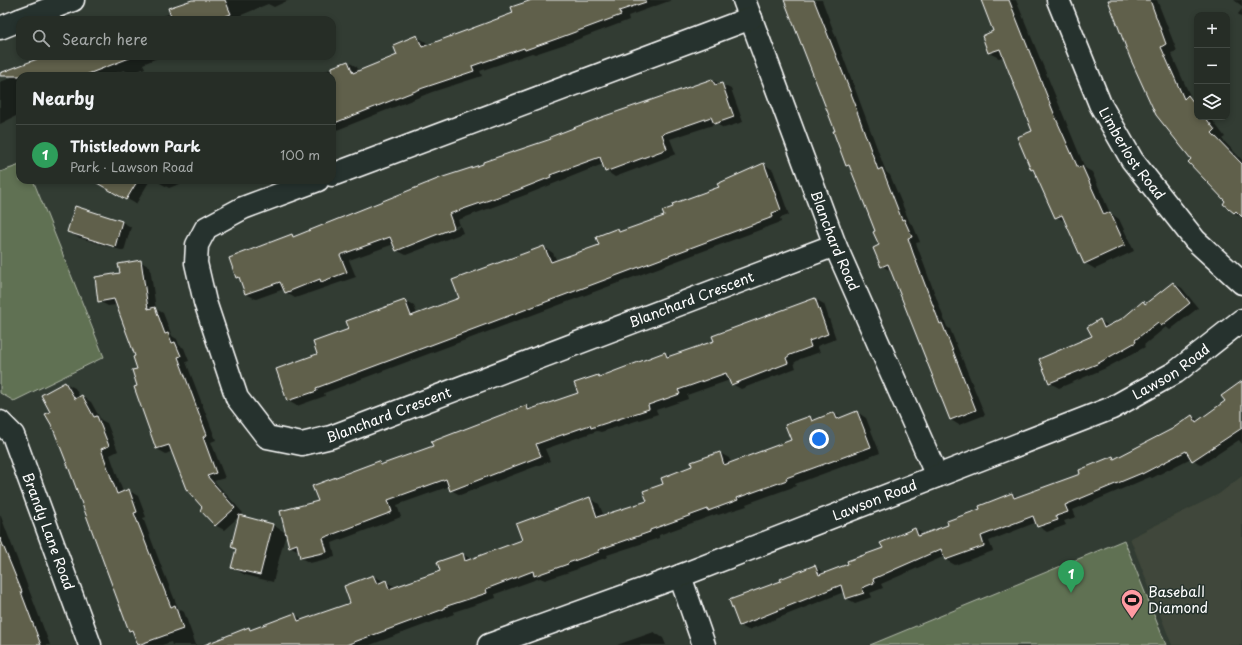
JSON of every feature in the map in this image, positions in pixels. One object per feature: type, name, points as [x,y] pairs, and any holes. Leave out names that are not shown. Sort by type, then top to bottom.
[{"type":"street","points":[[31,16],[73,0]]},
{"type":"street","name":"Limberlost Road","points":[[1058,0],[1100,104],[1132,160],[1195,240],[1242,284]]},
{"type":"street","points":[[336,173],[748,9]]},
{"type":"street","name":"Blanchard Road","points":[[748,9],[835,245],[937,476]]},
{"type":"street","points":[[0,28],[16,22]]},
{"type":"street","name":"Blanchard Crescent","points":[[307,184],[243,208],[206,228],[197,245],[196,263],[206,302],[237,398],[267,437],[302,444],[331,437],[835,245]]},
{"type":"street","name":"Lawson Road","points":[[489,645],[680,576],[1112,408],[1176,372],[1242,320]]},
{"type":"street","name":"Brandy Lane Road","points":[[0,422],[14,434],[90,645]]},
{"type":"street","points":[[680,576],[704,645]]},
{"type":"shaded area","points":[[1242,476],[1242,645],[1172,645],[1130,538],[1219,494]]},
{"type":"green space","points":[[16,166],[16,184],[35,184],[104,357],[14,401],[0,393],[0,172]]},
{"type":"green space","points":[[1124,540],[1166,645],[870,645]]},
{"type":"building","points":[[192,0],[225,0],[231,14],[226,16],[171,16],[168,8]]},
{"type":"building","points":[[532,0],[646,0],[646,2],[619,11],[621,15],[525,50],[524,48],[472,66],[474,71],[423,88],[336,122],[336,72],[332,72],[332,67],[348,61],[353,73],[397,55],[393,45],[417,35],[422,47],[513,13],[511,7]]},
{"type":"building","points":[[784,0],[814,0],[856,106],[878,170],[882,168],[902,220],[904,219],[912,237],[908,238],[913,253],[940,324],[942,323],[976,410],[950,420],[888,264],[881,267],[873,248],[879,245],[873,232],[875,231],[849,165],[846,166],[833,131],[835,131]]},
{"type":"building","points":[[981,0],[1009,0],[1057,121],[1078,168],[1082,166],[1104,215],[1110,212],[1125,245],[1084,264],[1062,215],[1055,218],[1033,169],[1031,170],[1017,137],[1032,131],[1000,49],[988,53],[982,36],[993,31]]},
{"type":"building","points":[[1108,0],[1150,0],[1166,44],[1161,47],[1184,99],[1188,95],[1194,103],[1194,120],[1207,120],[1215,130],[1212,133],[1242,164],[1242,217],[1236,211],[1234,213],[1223,204],[1225,201],[1188,162],[1191,159],[1156,115],[1130,58]]},
{"type":"building","points":[[34,60],[124,60],[93,72],[16,72],[16,76],[0,76],[0,73]]},
{"type":"building","points":[[712,79],[715,85],[722,83],[734,117],[714,124],[711,117],[662,134],[667,149],[605,172],[600,157],[550,175],[551,177],[518,190],[449,214],[454,228],[396,251],[390,237],[340,255],[347,272],[321,282],[320,279],[285,293],[280,282],[245,294],[239,277],[236,278],[229,258],[292,234],[293,237],[440,178],[551,139],[550,137],[602,117]]},
{"type":"building","points":[[764,163],[781,210],[772,213],[773,217],[316,388],[317,391],[287,401],[276,369],[317,354],[313,342],[349,329],[346,321],[405,300],[411,316],[459,298],[452,280],[544,246],[551,262],[599,245],[596,237],[600,235],[618,228],[619,232],[664,216],[662,211],[673,207],[672,204],[719,187],[717,184]]},
{"type":"building","points":[[99,184],[136,184],[126,200]]},
{"type":"building","points":[[75,206],[122,221],[115,247],[67,232]]},
{"type":"building","points":[[141,260],[148,309],[155,307],[165,334],[168,333],[172,343],[175,342],[181,356],[178,357],[207,435],[203,437],[216,473],[207,476],[235,508],[215,526],[200,510],[202,507],[186,489],[169,445],[156,449],[134,387],[137,386],[132,370],[137,369],[133,357],[135,356],[114,299],[98,302],[95,277],[120,273],[118,264]]},
{"type":"building","points":[[1173,282],[1190,303],[1161,326],[1158,322],[1135,340],[1136,342],[1097,364],[1049,383],[1039,359],[1092,336],[1087,327],[1100,319],[1104,328],[1123,318],[1143,301],[1145,304]]},
{"type":"building","points":[[815,298],[828,334],[809,341],[811,347],[790,355],[786,358],[788,363],[731,385],[726,373],[678,390],[680,394],[648,405],[649,409],[591,428],[590,425],[536,444],[541,456],[450,491],[446,479],[388,500],[392,512],[323,538],[327,552],[300,558],[297,544],[289,547],[280,511],[318,501],[312,486],[379,461],[380,465],[433,446],[431,442],[527,405],[528,410],[578,393],[574,383],[598,375],[599,377],[665,352],[667,357],[714,341],[712,336]]},
{"type":"building","points":[[1242,381],[1242,428],[1192,461],[1186,451],[1142,474],[1065,505],[1068,512],[1056,516],[1058,520],[1037,527],[1033,516],[981,536],[984,546],[945,560],[941,549],[873,579],[874,583],[862,588],[864,593],[845,599],[841,585],[739,626],[729,600],[781,581],[780,579],[815,565],[819,575],[848,564],[847,561],[883,548],[880,543],[915,528],[918,536],[948,525],[947,521],[980,509],[979,506],[1012,493],[1014,498],[1080,474],[1079,470],[1113,456],[1114,459],[1172,429],[1192,415],[1196,422],[1225,401],[1221,396]]},
{"type":"building","points":[[65,382],[75,399],[82,395],[94,417],[97,416],[109,446],[101,449],[117,494],[129,489],[137,512],[134,513],[171,607],[175,605],[183,629],[138,645],[132,630],[129,631],[69,469],[52,426],[45,414],[50,412],[41,395]]},
{"type":"building","points":[[857,411],[871,447],[786,478],[787,480],[737,498],[738,500],[708,511],[708,509],[650,530],[650,532],[598,550],[599,552],[568,564],[534,576],[533,571],[486,589],[487,593],[444,607],[444,609],[346,645],[204,645],[249,627],[250,630],[295,613],[298,621],[350,603],[344,586],[373,575],[377,584],[386,580],[389,589],[440,571],[437,562],[463,553],[465,561],[522,540],[516,524],[590,497],[597,517],[647,501],[643,491],[663,484],[661,478],[692,466],[691,462],[720,452],[724,465],[791,440],[785,425],[810,416],[812,421],[834,412],[837,419]]},
{"type":"building","points":[[239,515],[273,524],[260,575],[231,568],[236,549],[231,547]]},
{"type":"building","points":[[0,538],[22,592],[41,645],[0,645]]},
{"type":"place","name":"Thistledown Park","points":[[1071,593]]},
{"type":"place","name":"Baseball Diamond","points":[[1132,620]]}]
